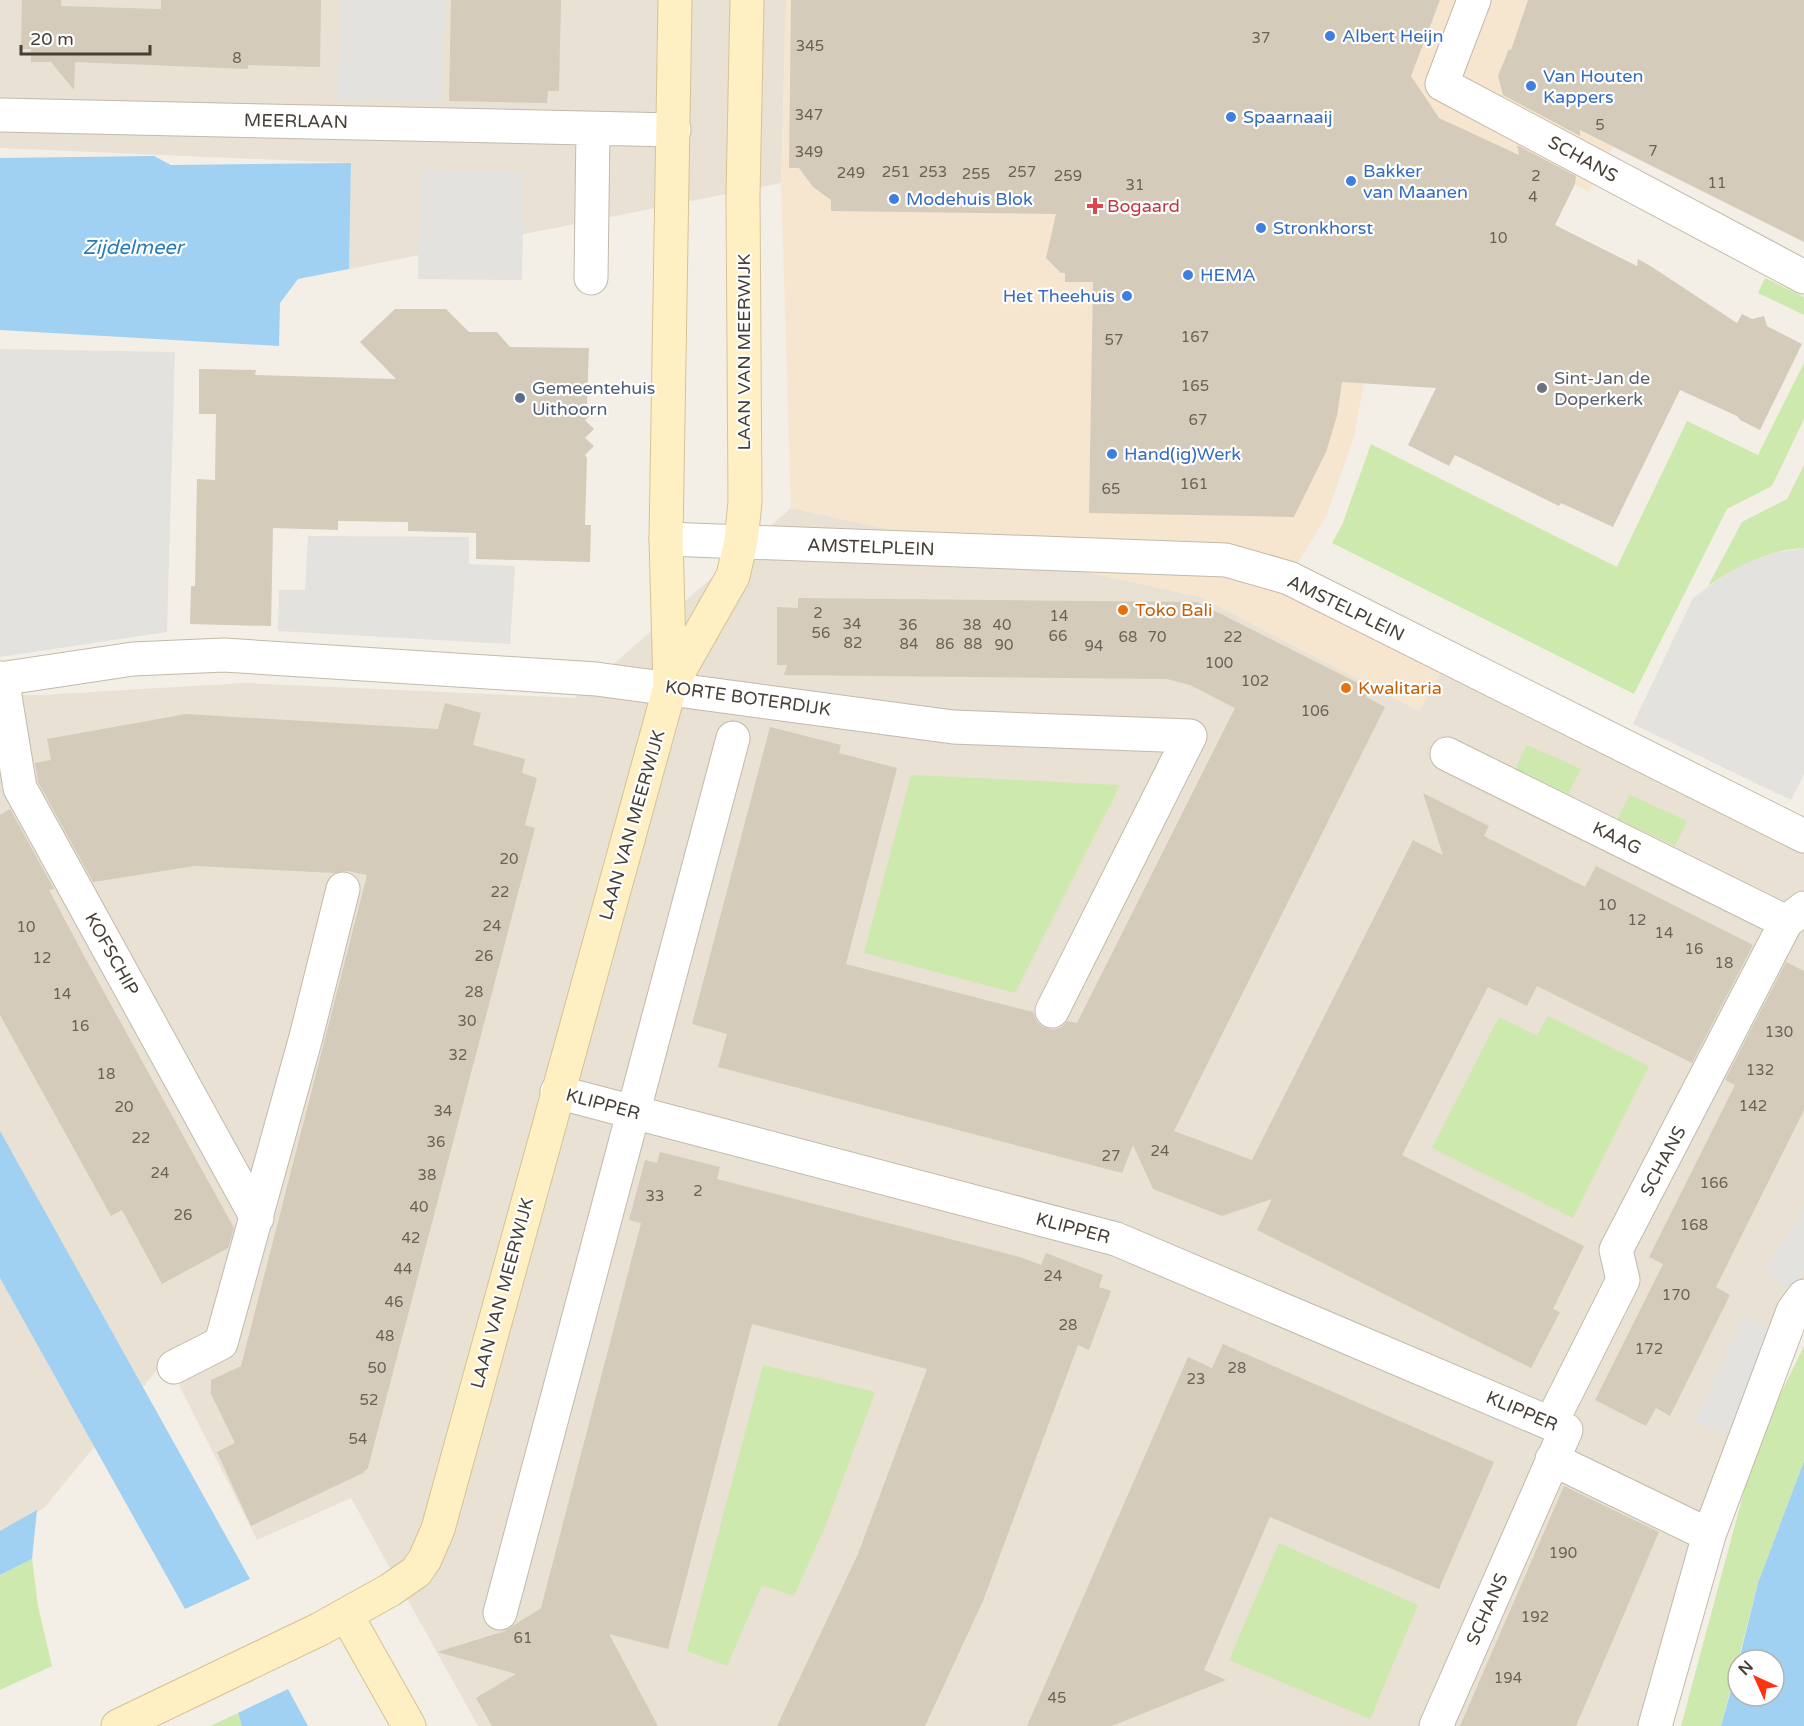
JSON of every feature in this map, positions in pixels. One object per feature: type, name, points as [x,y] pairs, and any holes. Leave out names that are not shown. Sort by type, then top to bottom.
[{"type":"street","name":"LAAN VAN MEERWIJK","points":[[670,687],[666,539],[675,0]]},
{"type":"street","name":"LAAN VAN MEERWIJK","points":[[118,1726],[347,1616],[416,1572],[425,1559],[438,1529],[670,687],[734,576],[745,502],[743,196],[747,0]]},
{"type":"street","name":"SCHANS","points":[[1474,0],[1433,90],[1614,176],[1804,277]]},
{"type":"street","name":"MEERLAAN","points":[[0,115],[593,129]]},
{"type":"street","points":[[591,278],[593,129],[674,130]]},
{"type":"street","name":"AMSTELPLEIN","points":[[666,539],[1226,560],[1290,578],[1804,836]]},
{"type":"street","name":"KORTE BOTERDIJK","points":[[1,679],[134,659],[224,656],[596,679],[670,687],[953,727],[1190,736],[1052,1011]]},
{"type":"street","name":"KOFSCHIP","points":[[1,679],[20,788],[257,1218]]},
{"type":"street","points":[[500,1613],[733,738]]},
{"type":"street","name":"KAAG","points":[[1447,754],[1795,915]]},
{"type":"street","points":[[174,1367],[221,1343],[257,1218],[343,889]]},
{"type":"street","name":"SCHANS","points":[[1436,1726],[1623,1280],[1616,1250],[1795,915]]},
{"type":"street","name":"KLIPPER","points":[[557,1092],[1116,1239],[1556,1437]]},
{"type":"street","points":[[1655,1726],[1709,1535],[1793,1311],[1804,1296]]},
{"type":"street","points":[[1556,1437],[1709,1535]]},
{"type":"street","points":[[347,1616],[409,1726]]},
{"type":"shaded area","points":[[0,0],[786,0],[781,183],[349,269],[351,163],[0,148]]},
{"type":"shaded area","points":[[340,0],[445,0],[442,101],[338,99]]},
{"type":"shaded area","points":[[786,0],[1530,0],[1615,143],[1589,192],[1574,184],[1364,383],[1354,437],[1326,517],[1289,577],[1448,659],[1419,711],[1201,597],[791,508],[781,183]]},
{"type":"shaded area","points":[[420,170],[524,172],[522,280],[418,279]]},
{"type":"shaded area","points":[[0,349],[175,352],[167,632],[0,657]]},
{"type":"shaded area","points":[[791,508],[1201,597],[1419,711],[1448,659],[1804,837],[1804,1294],[1655,1726],[478,1726],[351,1498],[257,1540],[166,1359],[44,1508],[0,1534],[0,695],[41,695],[245,683],[575,698]]},
{"type":"shaded area","points":[[308,536],[469,537],[469,564],[515,566],[510,644],[278,631],[279,590],[305,590]]},
{"type":"shaded area","points":[[1804,548],[1804,774],[1791,800],[1633,724],[1693,598],[1727,573],[1753,560],[1773,553]]},
{"type":"shaded area","points":[[1804,1208],[1804,1271],[1791,1291],[1764,1271]]},
{"type":"shaded area","points":[[1743,1315],[1773,1329],[1726,1435],[1695,1422]]},
{"type":"green space","points":[[1765,278],[1804,297],[1804,315],[1758,293]]},
{"type":"green space","points":[[1804,363],[1804,419],[1772,486],[1727,509],[1634,694],[1332,543],[1342,525],[1371,444],[1617,567],[1687,421],[1758,455]]},
{"type":"green space","points":[[1804,465],[1804,548],[1778,552],[1753,560],[1708,586],[1742,522],[1787,499]]},
{"type":"green space","points":[[1527,745],[1581,769],[1568,794],[1515,769]]},
{"type":"green space","points":[[911,775],[1120,785],[1015,993],[864,953]]},
{"type":"green space","points":[[1630,795],[1687,821],[1675,846],[1617,819]]},
{"type":"green space","points":[[1548,1016],[1649,1066],[1573,1218],[1432,1148],[1499,1017],[1537,1036]]},
{"type":"green space","points":[[1804,1346],[1804,1461],[1758,1583],[1741,1648],[1726,1648],[1726,1707],[1721,1726],[1681,1726],[1747,1480],[1778,1399]]},
{"type":"green space","points":[[763,1365],[875,1392],[827,1522],[794,1596],[762,1585],[727,1666],[687,1651]]},
{"type":"green space","points":[[1279,1543],[1418,1605],[1370,1719],[1229,1660]]},
{"type":"green space","points":[[32,1559],[38,1606],[52,1666],[0,1690],[0,1575]]},
{"type":"green space","points":[[238,1713],[242,1726],[210,1726]]},
{"type":"water","name":"Zijdelmeer","points":[[154,156],[171,165],[351,163],[349,269],[298,279],[280,303],[279,346],[0,330],[0,158]]},
{"type":"water","points":[[0,1131],[250,1579],[185,1609],[0,1278]]},
{"type":"water","points":[[1804,1461],[1804,1726],[1721,1726],[1726,1708],[1786,1708],[1786,1648],[1742,1648],[1758,1583]]},
{"type":"water","points":[[37,1510],[32,1559],[0,1575],[0,1531]]},
{"type":"water","points":[[288,1689],[308,1726],[242,1726],[238,1713]]},
{"type":"building","points":[[22,0],[61,0],[61,6],[161,9],[161,0],[321,0],[320,67],[248,65],[248,69],[75,62],[74,90],[51,62],[31,62],[31,49],[21,49]]},
{"type":"building","points":[[451,0],[561,0],[559,91],[548,91],[547,103],[449,101]]},
{"type":"building","points":[[791,0],[1440,0],[1411,76],[1439,118],[1519,155],[1517,145],[1576,176],[1575,184],[1555,225],[1637,266],[1638,259],[1737,323],[1742,314],[1752,319],[1764,316],[1767,326],[1802,344],[1760,430],[1740,420],[1737,416],[1680,390],[1613,527],[1561,503],[1559,506],[1455,455],[1449,466],[1408,445],[1436,388],[1342,382],[1337,416],[1326,452],[1294,517],[1089,513],[1093,282],[1065,282],[1065,273],[1061,273],[1046,258],[1056,214],[831,211],[831,200],[813,187],[799,168],[789,168]]},
{"type":"building","points":[[1528,0],[1804,0],[1804,242],[1580,130],[1580,136],[1503,95],[1498,76],[1509,49],[1511,50]]},
{"type":"building","points":[[395,309],[446,309],[469,332],[497,332],[510,347],[589,348],[587,404],[595,412],[585,420],[594,429],[585,438],[594,446],[585,455],[587,458],[585,525],[591,525],[590,562],[476,559],[476,533],[408,531],[408,522],[338,521],[338,530],[273,528],[271,626],[190,624],[191,586],[195,586],[197,479],[215,480],[216,414],[199,414],[199,369],[256,370],[255,375],[396,379],[360,342]]},
{"type":"building","points":[[798,598],[1197,602],[1370,689],[1366,697],[1385,707],[1174,1131],[1252,1160],[1413,840],[1443,855],[1423,793],[1489,826],[1484,836],[1585,887],[1596,866],[1753,945],[1692,1063],[1537,986],[1527,1006],[1488,987],[1402,1155],[1584,1246],[1553,1309],[1560,1312],[1531,1368],[1257,1230],[1272,1199],[1222,1216],[1153,1189],[1133,1145],[1122,1173],[718,1067],[727,1034],[692,1024],[770,727],[841,745],[839,753],[897,768],[846,964],[1033,1012],[1037,1022],[1053,1030],[1062,1027],[1067,1021],[1077,1023],[1235,708],[1190,685],[1167,679],[784,675],[787,665],[777,665],[777,607],[798,608]]},
{"type":"building","points":[[445,703],[481,713],[473,745],[525,759],[522,773],[537,778],[525,825],[535,828],[368,1468],[363,1473],[251,1526],[217,1452],[235,1443],[211,1394],[211,1380],[241,1366],[367,875],[347,871],[335,873],[195,866],[93,882],[38,782],[35,763],[51,760],[47,739],[186,714],[438,729]]},
{"type":"building","points":[[10,809],[54,889],[49,890],[83,954],[234,1228],[228,1248],[162,1284],[122,1210],[111,1216],[0,1015],[0,815]]},
{"type":"building","points":[[1786,962],[1804,971],[1804,1110],[1716,1287],[1730,1295],[1670,1416],[1656,1408],[1646,1426],[1595,1400],[1663,1264],[1649,1257],[1735,1085],[1725,1080]]},
{"type":"building","points":[[660,1152],[720,1167],[717,1179],[1020,1257],[1041,1265],[1046,1253],[1103,1275],[1099,1287],[1111,1291],[1089,1350],[1078,1345],[983,1601],[925,1726],[777,1726],[858,1554],[927,1369],[752,1324],[668,1649],[609,1634],[658,1726],[492,1726],[476,1698],[516,1674],[437,1652],[505,1631],[541,1608],[641,1223],[629,1220],[645,1160],[657,1163]]},
{"type":"building","points":[[1223,1344],[1494,1462],[1439,1589],[1270,1517],[1204,1670],[1226,1680],[1112,1726],[1027,1726],[1188,1357],[1212,1368]]},
{"type":"building","points":[[1564,1486],[1659,1532],[1576,1726],[1460,1726]]},
{"type":"place","name":"Albert Heijn","points":[[1330,36]]},
{"type":"place","name":"Van Houten Kappers","points":[[1531,86]]},
{"type":"place","name":"Spaarnaaij","points":[[1231,117]]},
{"type":"place","name":"Bakker van Maanen","points":[[1351,181]]},
{"type":"place","name":"Modehuis Blok","points":[[894,199]]},
{"type":"place","name":"Bogaard","points":[[1095,206]]},
{"type":"place","name":"Stronkhorst","points":[[1261,228]]},
{"type":"place","name":"HEMA","points":[[1188,275]]},
{"type":"place","name":"Het Theehuis","points":[[1127,296]]},
{"type":"place","name":"Sint-Jan de Doperkerk","points":[[1542,388]]},
{"type":"place","name":"Gemeentehuis Uithoorn","points":[[520,398]]},
{"type":"place","name":"Hand(ig)Werk","points":[[1112,454]]},
{"type":"place","name":"Toko Bali","points":[[1123,610]]},
{"type":"place","name":"Kwalitaria","points":[[1346,688]]}]
